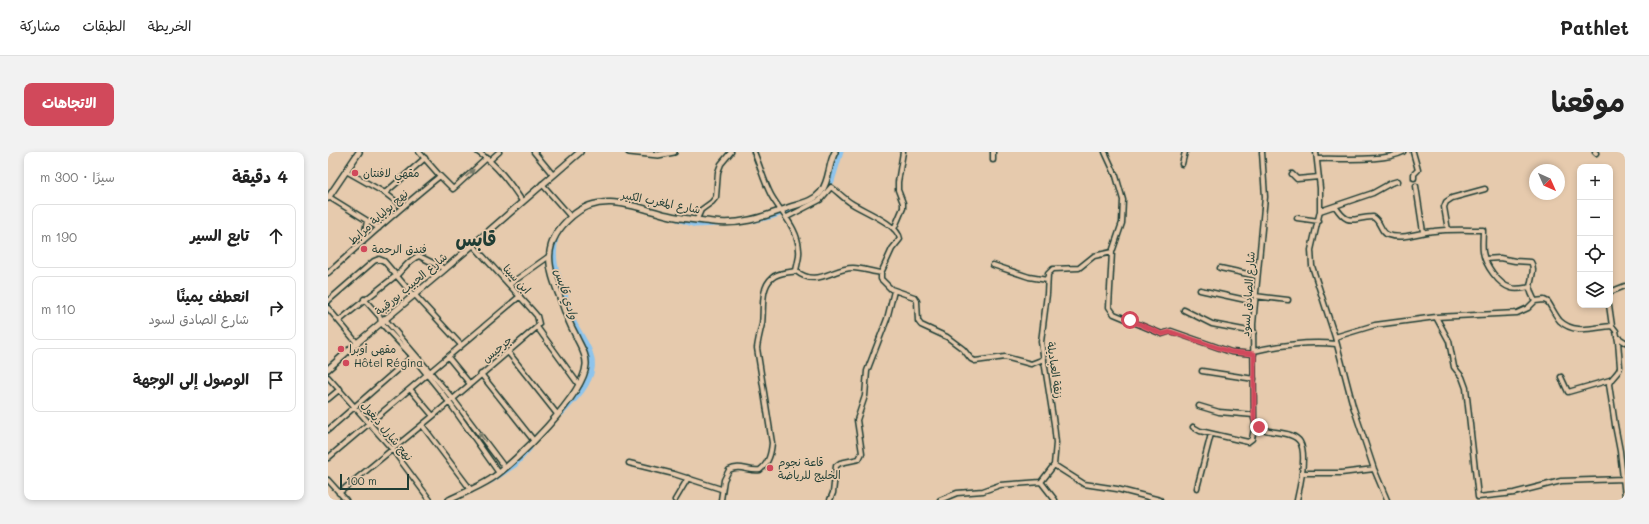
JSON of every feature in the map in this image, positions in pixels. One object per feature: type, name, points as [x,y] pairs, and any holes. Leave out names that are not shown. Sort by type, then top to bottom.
[{"type":"street","points":[[359,152],[329,197],[379,228]]},
{"type":"street","points":[[419,152],[440,176],[454,189],[499,152]]},
{"type":"street","points":[[478,152],[489,159],[509,182],[522,201]]},
{"type":"street","points":[[534,152],[553,175]]},
{"type":"street","name":"شارع الحبيب بورقيبة","points":[[328,369],[382,319],[446,269],[522,201],[580,152]]},
{"type":"street","points":[[629,152],[658,155],[674,152]]},
{"type":"street","points":[[697,219],[701,210],[714,201],[716,197],[718,172],[721,164],[731,152]]},
{"type":"street","points":[[754,152],[768,188],[794,230],[799,250],[796,271]]},
{"type":"street","name":"شارع المغرب الكبير","points":[[548,257],[554,238],[570,217],[584,207],[595,203],[633,205],[675,217],[715,222],[744,222],[756,220],[812,200],[819,194],[827,180],[832,158],[835,152]]},
{"type":"street","points":[[894,229],[903,208],[903,203],[898,190],[903,152]]},
{"type":"street","points":[[993,152],[993,160]]},
{"type":"street","points":[[1105,152],[1116,176],[1123,200],[1122,223],[1112,252],[1109,307],[1114,314],[1162,334],[1171,332],[1231,352],[1254,353],[1295,344],[1336,344]]},
{"type":"street","points":[[1182,164],[1184,152]]},
{"type":"street","name":"شارع الصادق لسود","points":[[1255,424],[1255,296],[1265,197],[1262,152]]},
{"type":"street","points":[[1316,152],[1318,159],[1320,211],[1319,221],[1311,250],[1311,261],[1335,337],[1353,406],[1386,500]]},
{"type":"street","points":[[1318,159],[1338,156],[1382,154],[1396,155],[1404,152]]},
{"type":"street","points":[[1413,152],[1418,168],[1414,178]]},
{"type":"street","name":"نهج بولبابة مرابط","points":[[385,193],[425,158]]},
{"type":"street","points":[[346,171],[385,193],[402,206]]},
{"type":"street","points":[[1292,174],[1297,179],[1319,177]]},
{"type":"street","name":"نهج بولبابة مرابط","points":[[328,273],[402,206],[440,176]]},
{"type":"street","points":[[1320,211],[1373,193],[1391,183],[1398,181]]},
{"type":"street","points":[[542,184],[570,217]]},
{"type":"street","points":[[787,217],[820,200],[831,186],[850,202],[894,229],[899,234],[900,239],[892,250],[881,273],[881,279],[894,291],[914,297],[918,303],[917,316],[921,326],[947,337],[963,349],[971,360],[979,361],[1005,357],[1031,364],[1044,359]]},
{"type":"street","points":[[1416,186],[1423,232]]},
{"type":"street","points":[[1448,230],[1444,207],[1446,202],[1452,198],[1485,189]]},
{"type":"street","points":[[1335,206],[1343,218],[1347,220],[1373,217],[1377,219],[1382,231],[1387,235],[1405,236],[1423,232],[1448,230],[1484,230],[1483,253],[1485,259],[1498,279],[1506,286],[1513,289],[1530,287]]},
{"type":"street","points":[[1296,218],[1319,221]]},
{"type":"street","points":[[363,242],[367,221]]},
{"type":"street","name":"ابن سينا","points":[[473,245],[510,284],[539,319],[537,328]]},
{"type":"street","points":[[993,265],[1029,277],[1047,280],[1050,270],[1079,268],[1094,256],[1112,252]]},
{"type":"street","points":[[338,321],[396,275],[414,258],[419,256],[446,269]]},
{"type":"street","points":[[449,500],[471,490],[505,468],[534,441],[557,414],[579,385],[584,375],[586,360],[554,283],[548,257],[510,284]]},
{"type":"street","points":[[1485,259],[1500,258],[1531,262],[1533,266],[1530,287],[1535,302]]},
{"type":"street","points":[[328,301],[376,259],[384,261],[461,346]]},
{"type":"street","points":[[721,500],[721,489],[729,470],[738,467],[755,471],[760,470],[767,462],[771,452],[772,443],[757,348],[762,324],[763,302],[767,285],[771,279],[778,274],[796,271],[800,274],[814,278],[822,278],[852,268],[881,273]]},
{"type":"street","points":[[1220,268],[1258,276]]},
{"type":"street","name":"زنقة العباديلة","points":[[1047,280],[1047,294],[1041,342],[1054,424],[1056,443],[1054,465]]},
{"type":"street","points":[[1613,291],[1625,286]]},
{"type":"street","points":[[1200,290],[1255,302]]},
{"type":"street","points":[[830,500],[836,466],[840,463],[859,459],[862,456],[862,446],[857,420],[865,396],[867,371],[888,315],[894,291]]},
{"type":"street","points":[[328,458],[520,296]]},
{"type":"street","points":[[1255,296],[1288,300]]},
{"type":"street","points":[[364,299],[414,355],[505,468]]},
{"type":"street","points":[[1335,337],[1375,325],[1436,317],[1509,315],[1524,311],[1535,302],[1544,300],[1548,302],[1560,320],[1570,327],[1585,330],[1612,326]]},
{"type":"street","points":[[328,308],[357,343]]},
{"type":"street","points":[[1561,377],[1568,392],[1610,380],[1619,370],[1617,336],[1616,331],[1612,326],[1609,308]]},
{"type":"street","points":[[1184,310],[1212,324],[1254,332]]},
{"type":"street","points":[[1436,317],[1449,341],[1454,367],[1462,377],[1466,388],[1478,497],[1514,494],[1560,481],[1624,479]]},
{"type":"street","points":[[537,328],[579,385]]},
{"type":"street","name":"جرجيس","points":[[339,493],[537,328]]},
{"type":"street","points":[[1617,336],[1625,342]]},
{"type":"street","points":[[508,352],[557,414]]},
{"type":"street","points":[[328,430],[414,355]]},
{"type":"street","points":[[448,357],[470,384]]},
{"type":"street","points":[[1202,371],[1254,379]]},
{"type":"street","points":[[481,374],[534,441]]},
{"type":"street","name":"نهج شارل ديغول","points":[[328,377],[392,449],[430,500]]},
{"type":"street","points":[[1610,380],[1610,391],[1620,451],[1625,496]]},
{"type":"street","points":[[328,399],[340,389]]},
{"type":"street","points":[[410,389],[433,416]]},
{"type":"street","points":[[451,401],[499,473]]},
{"type":"street","points":[[1199,406],[1219,412],[1254,415]]},
{"type":"street","points":[[1193,427],[1200,431],[1248,442],[1252,439],[1255,424],[1264,429],[1291,435],[1300,442],[1303,451],[1302,473],[1297,500]]},
{"type":"street","points":[[422,425],[471,490]]},
{"type":"street","points":[[1198,488],[1211,434]]},
{"type":"street","points":[[630,463],[688,478],[721,489]]},
{"type":"street","points":[[1042,482],[1054,465],[1084,484],[1118,489],[1160,500]]},
{"type":"street","points":[[1302,473],[1347,473],[1374,469]]},
{"type":"street","points":[[675,500],[688,478]]},
{"type":"street","points":[[328,480],[346,500]]},
{"type":"street","points":[[940,500],[957,493],[983,491],[1000,485],[1042,482]]},
{"type":"street","points":[[1042,482],[1055,500]]},
{"type":"waterway","name":"وادي قابس","points":[[826,192],[832,181],[841,152]]},
{"type":"waterway","name":"وادي قابس","points":[[752,221],[774,216],[808,204]]},
{"type":"waterway","name":"وادي قابس","points":[[674,218],[695,225],[719,224]]},
{"type":"waterway","name":"وادي قابس","points":[[556,238],[554,255],[558,275],[572,318],[590,351],[592,363],[592,369],[588,382],[561,414]]},
{"type":"waterway","name":"وادي قابس","points":[[491,481],[515,465],[530,448]]},
{"type":"place","name":"مقهي لافنتان","points":[[355,173]]},
{"type":"place","name":"فندق الرحمة","points":[[364,249]]},
{"type":"place","name":"مقهى أوبرا","points":[[341,349]]},
{"type":"place","name":"Hôtel Régina","points":[[346,363]]},
{"type":"place","name":"قاعة نجوم الخليج للرياضة","points":[[770,468]]},
{"type":"district","name":"قابس","points":[[476,239]]},
{"type":"route","points":[[1130,320],[1162,334],[1171,332],[1231,352],[1254,354],[1254,422],[1259,427]]}]
